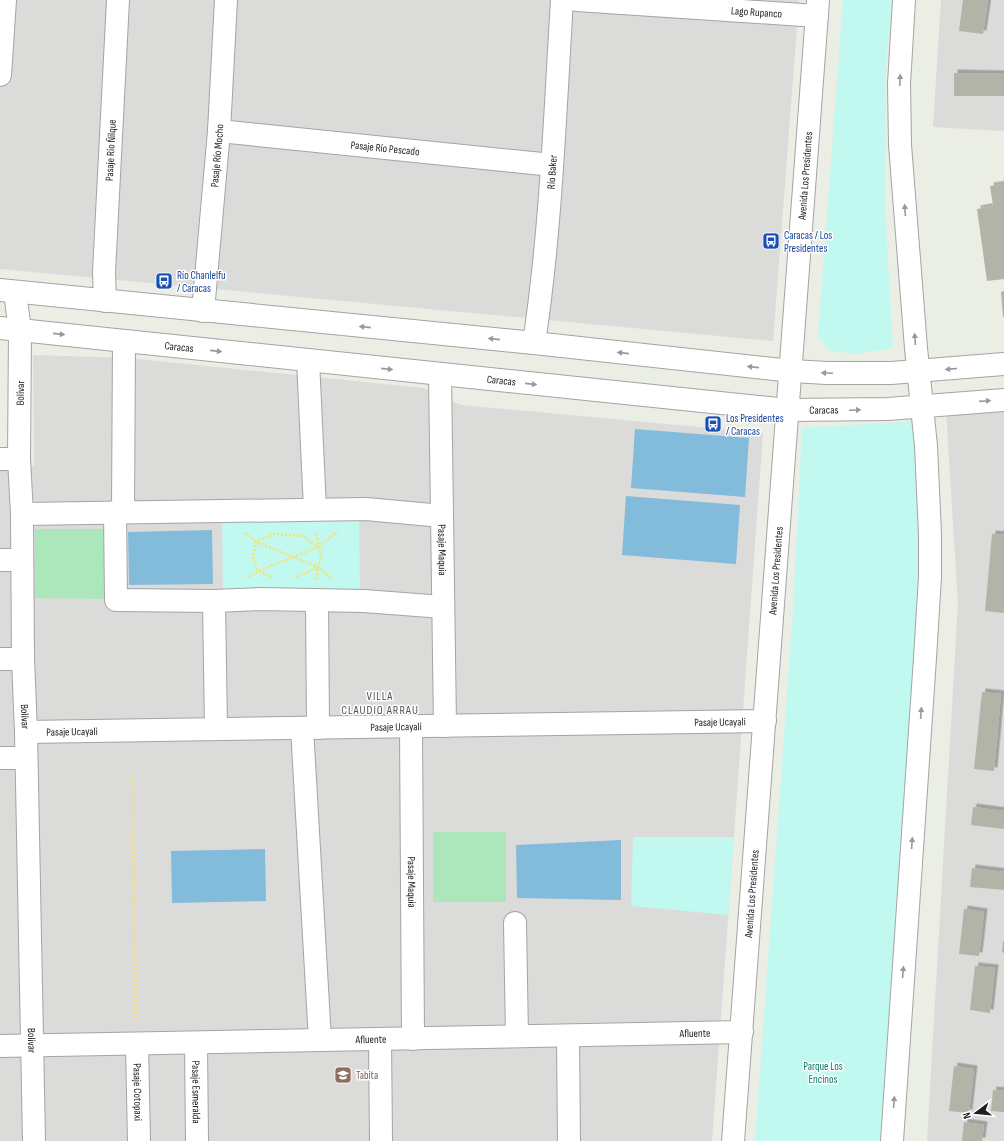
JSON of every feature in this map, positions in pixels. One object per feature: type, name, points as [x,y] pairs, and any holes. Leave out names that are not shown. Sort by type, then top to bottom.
[{"type":"street","points":[[0,75],[5,0]]},
{"type":"street","name":"Pasaje Río Ñilque","points":[[105,301],[104,272],[118,0]]},
{"type":"street","name":"Pasaje Río Mocho","points":[[204,311],[219,131],[226,0]]},
{"type":"street","name":"Río Baker","points":[[534,343],[540,300],[552,165],[562,0]]},
{"type":"street","name":"Lago Rupanco","points":[[577,0],[818,8]]},
{"type":"street","points":[[892,1141],[930,577],[929,492],[900,145],[899,84],[904,0]]},
{"type":"street","name":"Avenida Los Presidentes","points":[[733,1141],[792,371],[818,8]]},
{"type":"street","name":"Pasaje Río Pescado","points":[[219,131],[552,165]]},
{"type":"street","points":[[8,292],[534,343],[792,371],[862,374],[1004,364]]},
{"type":"street","name":"Bolívar","points":[[8,292],[10,329],[10,459],[22,514],[23,659],[26,732],[34,1141]]},
{"type":"street","name":"Caracas","points":[[10,329],[788,410],[861,410],[1004,400]]},
{"type":"street","points":[[124,341],[116,600],[214,601],[261,599],[364,601],[443,607]]},
{"type":"street","points":[[308,360],[315,509]]},
{"type":"street","name":"Pasaje Maquia","points":[[440,374],[445,726]]},
{"type":"street","points":[[22,514],[366,508],[442,516]]},
{"type":"street","points":[[0,560],[22,560]]},
{"type":"street","points":[[317,600],[310,728],[320,1040]]},
{"type":"street","points":[[214,601],[216,730]]},
{"type":"street","points":[[0,659],[23,659]]},
{"type":"street","name":"Pasaje Ucayali","points":[[26,732],[765,721]]},
{"type":"street","name":"Pasaje Maquia","points":[[411,726],[413,1038]]},
{"type":"street","points":[[0,758],[26,758]]},
{"type":"street","points":[[515,923],[517,1036]]},
{"type":"street","name":"Afluente","points":[[0,1046],[742,1032]]},
{"type":"street","points":[[568,1036],[569,1141]]},
{"type":"street","points":[[380,1039],[381,1141]]},
{"type":"street","name":"Pasaje Esmeralda","points":[[196,1043],[197,1141]]},
{"type":"street","name":"Pasaje Cotopaxi","points":[[137,1044],[139,1141]]},
{"type":"path","points":[[245,580],[258,571],[318,547],[366,508]]},
{"type":"path","points":[[216,510],[256,542],[318,568],[335,580]]},
{"type":"path","points":[[256,542],[274,534],[303,536],[318,547],[321,558],[318,568],[298,577],[291,578]]},
{"type":"path","points":[[256,542],[252,557],[258,571],[278,580]]},
{"type":"path","points":[[132,776],[137,1044]]},
{"type":"shaded area","points":[[0,0],[799,0],[773,341],[0,269]]},
{"type":"shaded area","points":[[941,0],[1004,0],[1004,131],[933,127]]},
{"type":"shaded area","points":[[33,355],[127,358],[424,388],[461,405],[763,433],[712,1141],[0,1141],[0,467],[34,466]]},
{"type":"shaded area","points":[[1004,390],[1004,1141],[927,1141],[958,603],[945,394]]},
{"type":"shaded area","points":[[635,429],[749,438],[745,497],[631,488]]},
{"type":"shaded area","points":[[626,496],[740,505],[736,564],[622,555]]},
{"type":"shaded area","points":[[212,530],[213,584],[129,585],[128,532]]},
{"type":"shaded area","points":[[621,840],[621,900],[517,898],[516,845]]},
{"type":"shaded area","points":[[265,849],[266,901],[172,903],[171,851]]},
{"type":"green space","points":[[843,0],[892,0],[886,64],[885,205],[893,348],[855,354],[828,350],[818,336]]},
{"type":"green space","name":"Parque Los Encinos","points":[[917,421],[920,569],[880,1141],[755,1141],[793,611],[802,428]]},
{"type":"green space","points":[[359,512],[360,595],[223,597],[222,513]]},
{"type":"green space","points":[[35,529],[108,529],[108,599],[35,598]]},
{"type":"green space","points":[[433,832],[506,832],[506,902],[433,902]]},
{"type":"green space","points":[[633,837],[734,837],[728,915],[631,906]]},
{"type":"building","points":[[963,0],[988,0],[983,34],[959,31]]},
{"type":"building","points":[[954,73],[1004,74],[1004,96],[954,96]]},
{"type":"building","points":[[1004,184],[1004,279],[987,281],[977,209],[993,206],[990,186]]},
{"type":"building","points":[[1004,291],[1004,317],[1003,317],[1001,292]]},
{"type":"building","points":[[992,534],[1004,535],[1004,613],[985,611]]},
{"type":"building","points":[[982,692],[1001,694],[994,771],[974,769]]},
{"type":"building","points":[[973,807],[1004,811],[1004,829],[971,825]]},
{"type":"building","points":[[972,868],[1004,872],[1004,890],[970,887]]},
{"type":"building","points":[[964,909],[984,912],[979,956],[959,954]]},
{"type":"building","points":[[1004,941],[1004,953],[1002,952]]},
{"type":"building","points":[[975,966],[995,968],[990,1013],[970,1010]]},
{"type":"building","points":[[954,1066],[974,1069],[969,1113],[949,1111]]},
{"type":"building","points":[[993,1090],[1004,1091],[1004,1112],[991,1111]]},
{"type":"building","points":[[964,1122],[984,1125],[982,1141],[962,1141]]},
{"type":"place","name":"Caracas / Los Presidentes","points":[[771,241]]},
{"type":"place","name":"Río Chanlelfu / Caracas","points":[[164,281]]},
{"type":"place","name":"Los Presidentes / Caracas","points":[[713,424]]},
{"type":"place","name":"Tabita","points":[[343,1075]]},
{"type":"district","name":"VILLA CLAUDIO ARRAU","points":[[380,703]]}]
